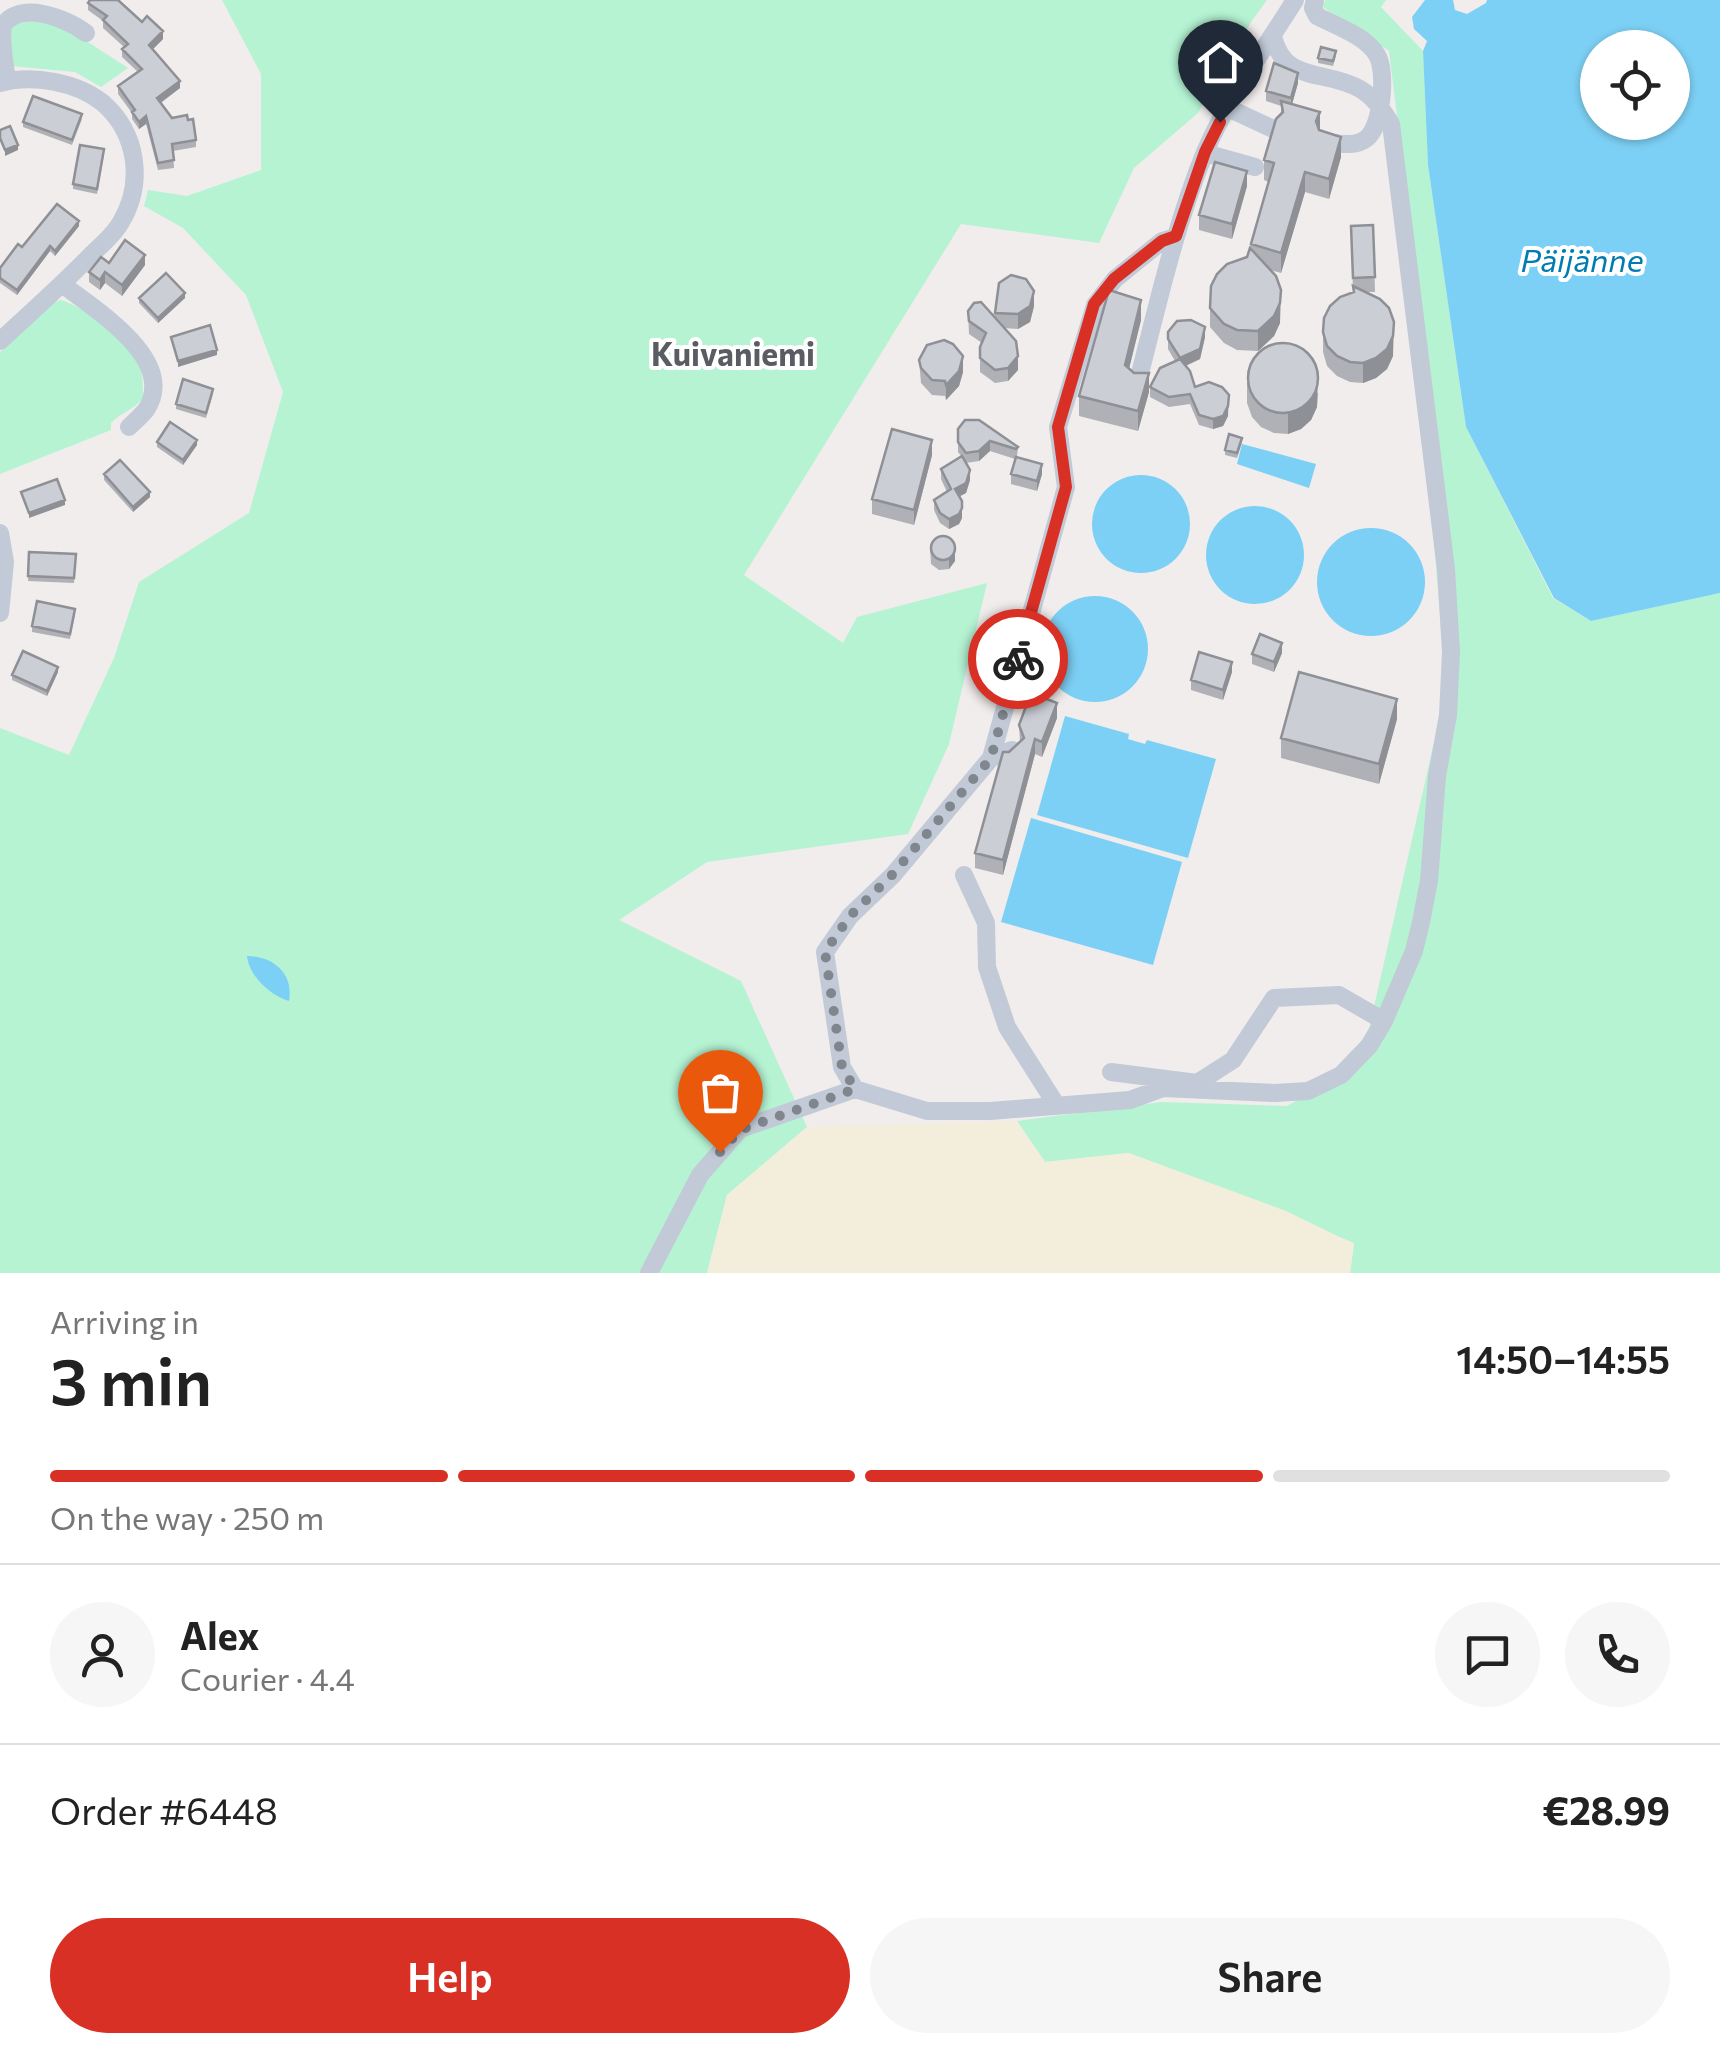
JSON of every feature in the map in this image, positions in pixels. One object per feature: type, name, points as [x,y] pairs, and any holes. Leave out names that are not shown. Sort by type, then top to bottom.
[{"type":"street","points":[[1138,381],[1176,236],[1205,152],[1295,0]]},
{"type":"street","points":[[1315,0],[1312,8],[1317,16],[1368,43],[1382,67],[1374,130],[1364,142],[1328,142]]},
{"type":"street","points":[[0,342],[120,226],[134,196],[136,170],[132,148],[121,122],[102,103],[81,88],[42,80],[3,82],[3,25],[22,4],[55,8],[86,33]]},
{"type":"street","points":[[649,1273],[700,1175],[740,1130],[855,1089],[927,1112],[1130,1100],[1163,1088],[1275,1094],[1308,1091],[1341,1075],[1369,1046],[1384,1021],[1414,951],[1426,894],[1435,792],[1448,715],[1451,652],[1446,569],[1390,124],[1379,105],[1360,88],[1289,67],[1277,54],[1273,36]]},
{"type":"street","points":[[1228,108],[1271,128]]},
{"type":"street","points":[[1205,152],[1255,167]]},
{"type":"street","points":[[855,1089],[842,1067],[825,952],[850,916],[892,875],[991,758],[1066,487],[1058,427],[1094,304],[1114,279],[1162,241],[1176,236]]},
{"type":"street","points":[[62,284],[134,341],[146,359],[151,395],[147,408],[129,427]]},
{"type":"street","points":[[0,533],[5,562],[0,614]]},
{"type":"street","points":[[991,758],[1012,750]]},
{"type":"street","points":[[964,875],[986,923],[987,967],[1006,1027],[1057,1106]]},
{"type":"street","points":[[1111,1072],[1197,1083],[1233,1060],[1274,998],[1339,995],[1384,1021]]},
{"type":"green space","points":[[222,0],[1267,0],[1198,113],[1134,168],[1099,243],[961,224],[744,575],[843,643],[857,617],[987,583],[949,744],[908,834],[707,862],[619,920],[741,981],[807,1127],[727,1195],[707,1273],[0,1273],[0,728],[69,755],[114,658],[139,582],[249,513],[283,392],[246,295],[183,228],[144,206],[148,190],[187,196],[261,170],[261,74]]},
{"type":"green space","points":[[1326,0],[1386,0],[1381,7],[1423,51],[1428,165],[1466,427],[1553,598],[1591,621],[1720,593],[1720,1273],[1350,1273],[1354,1243],[1129,1153],[1045,1162],[1017,1121],[1162,1102],[1287,1106],[1361,1064],[1440,716],[1443,652],[1403,164],[1389,51],[1321,6]]},
{"type":"green space","points":[[37,9],[128,68],[101,87],[75,72],[11,66],[8,34],[13,20]]},
{"type":"green space","points":[[60,300],[91,315],[133,351],[141,368],[143,398],[111,423],[111,430],[0,474],[0,352],[50,304]]},
{"type":"sand","points":[[1017,1121],[1045,1162],[1129,1153],[1286,1211],[1354,1244],[1350,1273],[707,1273],[727,1195],[807,1127]]},
{"type":"water","name":"Päijänne","points":[[1425,0],[1453,0],[1455,10],[1467,14],[1487,0],[1720,0],[1720,593],[1591,621],[1554,598],[1466,427],[1428,165],[1423,51],[1427,41],[1414,29],[1412,17]]},
{"type":"water","points":[[1242,444],[1316,464],[1309,488],[1237,464]]},
{"type":"water","points":[[1141,475],[1160,478],[1176,489],[1187,505],[1187,543],[1176,559],[1160,570],[1141,573],[1122,570],[1106,559],[1095,543],[1092,524],[1095,505],[1106,489],[1122,478]]},
{"type":"water","points":[[1255,506],[1274,509],[1290,520],[1301,536],[1301,574],[1290,590],[1274,601],[1255,604],[1236,601],[1220,590],[1209,574],[1206,555],[1209,536],[1220,520],[1236,509]]},
{"type":"water","points":[[1371,528],[1392,532],[1409,544],[1421,561],[1425,582],[1421,603],[1409,620],[1392,632],[1371,636],[1350,632],[1333,620],[1321,603],[1317,582],[1321,561],[1333,544],[1350,532]]},
{"type":"water","points":[[1095,596],[1115,600],[1133,611],[1144,629],[1148,649],[1144,669],[1133,687],[1115,698],[1095,702],[1075,698],[1057,687],[1046,669],[1042,649],[1046,629],[1057,611],[1075,600]]},
{"type":"water","points":[[1065,716],[1129,734],[1128,739],[1145,744],[1147,740],[1216,759],[1188,858],[1037,815]]},
{"type":"water","points":[[1031,818],[1182,862],[1153,965],[1001,922]]},
{"type":"water","points":[[247,956],[265,959],[280,968],[288,982],[289,1001],[262,984]]},
{"type":"building","points":[[118,0],[142,22],[147,16],[163,31],[149,45],[180,81],[157,98],[172,118],[187,115],[188,120],[193,119],[196,140],[172,144],[174,160],[158,163],[146,116],[139,122],[118,86],[142,69],[122,49],[128,44],[103,20],[107,16],[88,3]]},
{"type":"building","points":[[1321,47],[1336,51],[1333,61],[1318,58]]},
{"type":"building","points":[[1274,63],[1298,73],[1291,98],[1266,91]]},
{"type":"building","points":[[33,96],[82,114],[72,140],[23,122]]},
{"type":"building","points":[[1281,101],[1320,112],[1316,121],[1319,130],[1341,137],[1329,179],[1305,172],[1281,253],[1251,244],[1274,163],[1264,160],[1276,119],[1283,112]]},
{"type":"building","points":[[10,126],[18,145],[5,150],[0,130]]},
{"type":"building","points":[[80,145],[104,149],[97,189],[73,184]]},
{"type":"building","points":[[1215,162],[1247,171],[1232,224],[1199,215]]},
{"type":"building","points":[[57,204],[79,221],[55,251],[50,246],[17,290],[0,278],[0,268]]},
{"type":"building","points":[[1373,225],[1375,277],[1353,278],[1351,226]]},
{"type":"building","points":[[125,240],[145,255],[122,285],[105,272],[100,280],[89,272],[101,257],[109,263]]},
{"type":"building","points":[[1250,248],[1276,276],[1281,290],[1274,316],[1258,331],[1237,330],[1224,324],[1210,308],[1211,286],[1217,274],[1227,264],[1247,257]]},
{"type":"building","points":[[166,273],[185,293],[158,318],[139,298]]},
{"type":"building","points":[[1011,275],[1026,279],[1034,291],[1030,306],[1018,314],[995,313],[999,283]]},
{"type":"building","points":[[1353,286],[1380,299],[1389,308],[1394,322],[1387,349],[1363,363],[1337,356],[1327,346],[1323,332],[1330,306],[1354,292]]},
{"type":"building","points":[[1109,290],[1141,300],[1125,365],[1134,373],[1149,373],[1138,411],[1079,396]]},
{"type":"building","points":[[981,302],[1016,341],[1018,356],[1008,368],[995,370],[980,358],[986,333],[969,321],[968,311],[974,303]]},
{"type":"building","points":[[1191,320],[1205,327],[1200,349],[1180,358],[1168,332],[1177,321]]},
{"type":"building","points":[[210,325],[217,350],[178,361],[171,337]]},
{"type":"building","points":[[944,340],[963,356],[959,371],[946,385],[945,381],[932,380],[919,360],[927,345]]},
{"type":"building","points":[[1283,343],[1297,345],[1308,353],[1316,364],[1316,392],[1308,403],[1297,411],[1283,413],[1269,411],[1258,403],[1250,392],[1248,378],[1250,364],[1258,353],[1269,345]]},
{"type":"building","points":[[1180,359],[1190,371],[1195,387],[1209,382],[1229,395],[1223,416],[1213,419],[1199,415],[1190,394],[1169,397],[1150,387],[1160,368]]},
{"type":"building","points":[[183,379],[213,389],[206,413],[176,404]]},
{"type":"building","points":[[965,420],[979,420],[1018,447],[990,441],[979,451],[966,453],[958,442],[958,429]]},
{"type":"building","points":[[170,422],[197,440],[183,460],[157,442]]},
{"type":"building","points":[[892,429],[932,440],[914,510],[872,499]]},
{"type":"building","points":[[1229,434],[1242,438],[1237,453],[1225,450]]},
{"type":"building","points":[[962,456],[970,470],[966,483],[955,489],[962,508],[949,519],[940,513],[934,500],[951,489],[941,469]]},
{"type":"building","points":[[1016,457],[1042,464],[1037,481],[1011,474]]},
{"type":"building","points":[[120,460],[150,492],[133,507],[104,474]]},
{"type":"building","points":[[57,479],[65,500],[29,513],[21,492]]},
{"type":"building","points":[[943,536],[952,539],[952,557],[943,560],[934,557],[931,548],[934,539]]},
{"type":"building","points":[[29,552],[76,554],[74,578],[28,576]]},
{"type":"building","points":[[37,601],[75,609],[70,634],[32,626]]},
{"type":"building","points":[[1260,634],[1282,643],[1274,662],[1252,654]]},
{"type":"building","points":[[23,651],[58,667],[47,691],[12,675]]},
{"type":"building","points":[[1199,652],[1232,662],[1223,690],[1191,680]]},
{"type":"building","points":[[1299,672],[1397,699],[1379,764],[1281,738]]},
{"type":"building","points":[[1031,693],[1057,703],[1042,742],[1035,739],[1003,860],[975,853],[1003,752],[1009,752],[1024,738],[1019,725]]},
{"type":"way so far","points":[[720,1152],[740,1130],[855,1089],[842,1067],[825,952],[850,916],[892,875],[991,758],[1018,659]]},
{"type":"district","name":"Kuivaniemi","points":[[733,355]]},
{"type":"route","points":[[1018,659],[1066,487],[1058,427],[1094,304],[1114,279],[1162,241],[1176,236],[1205,152],[1220,122]]}]
